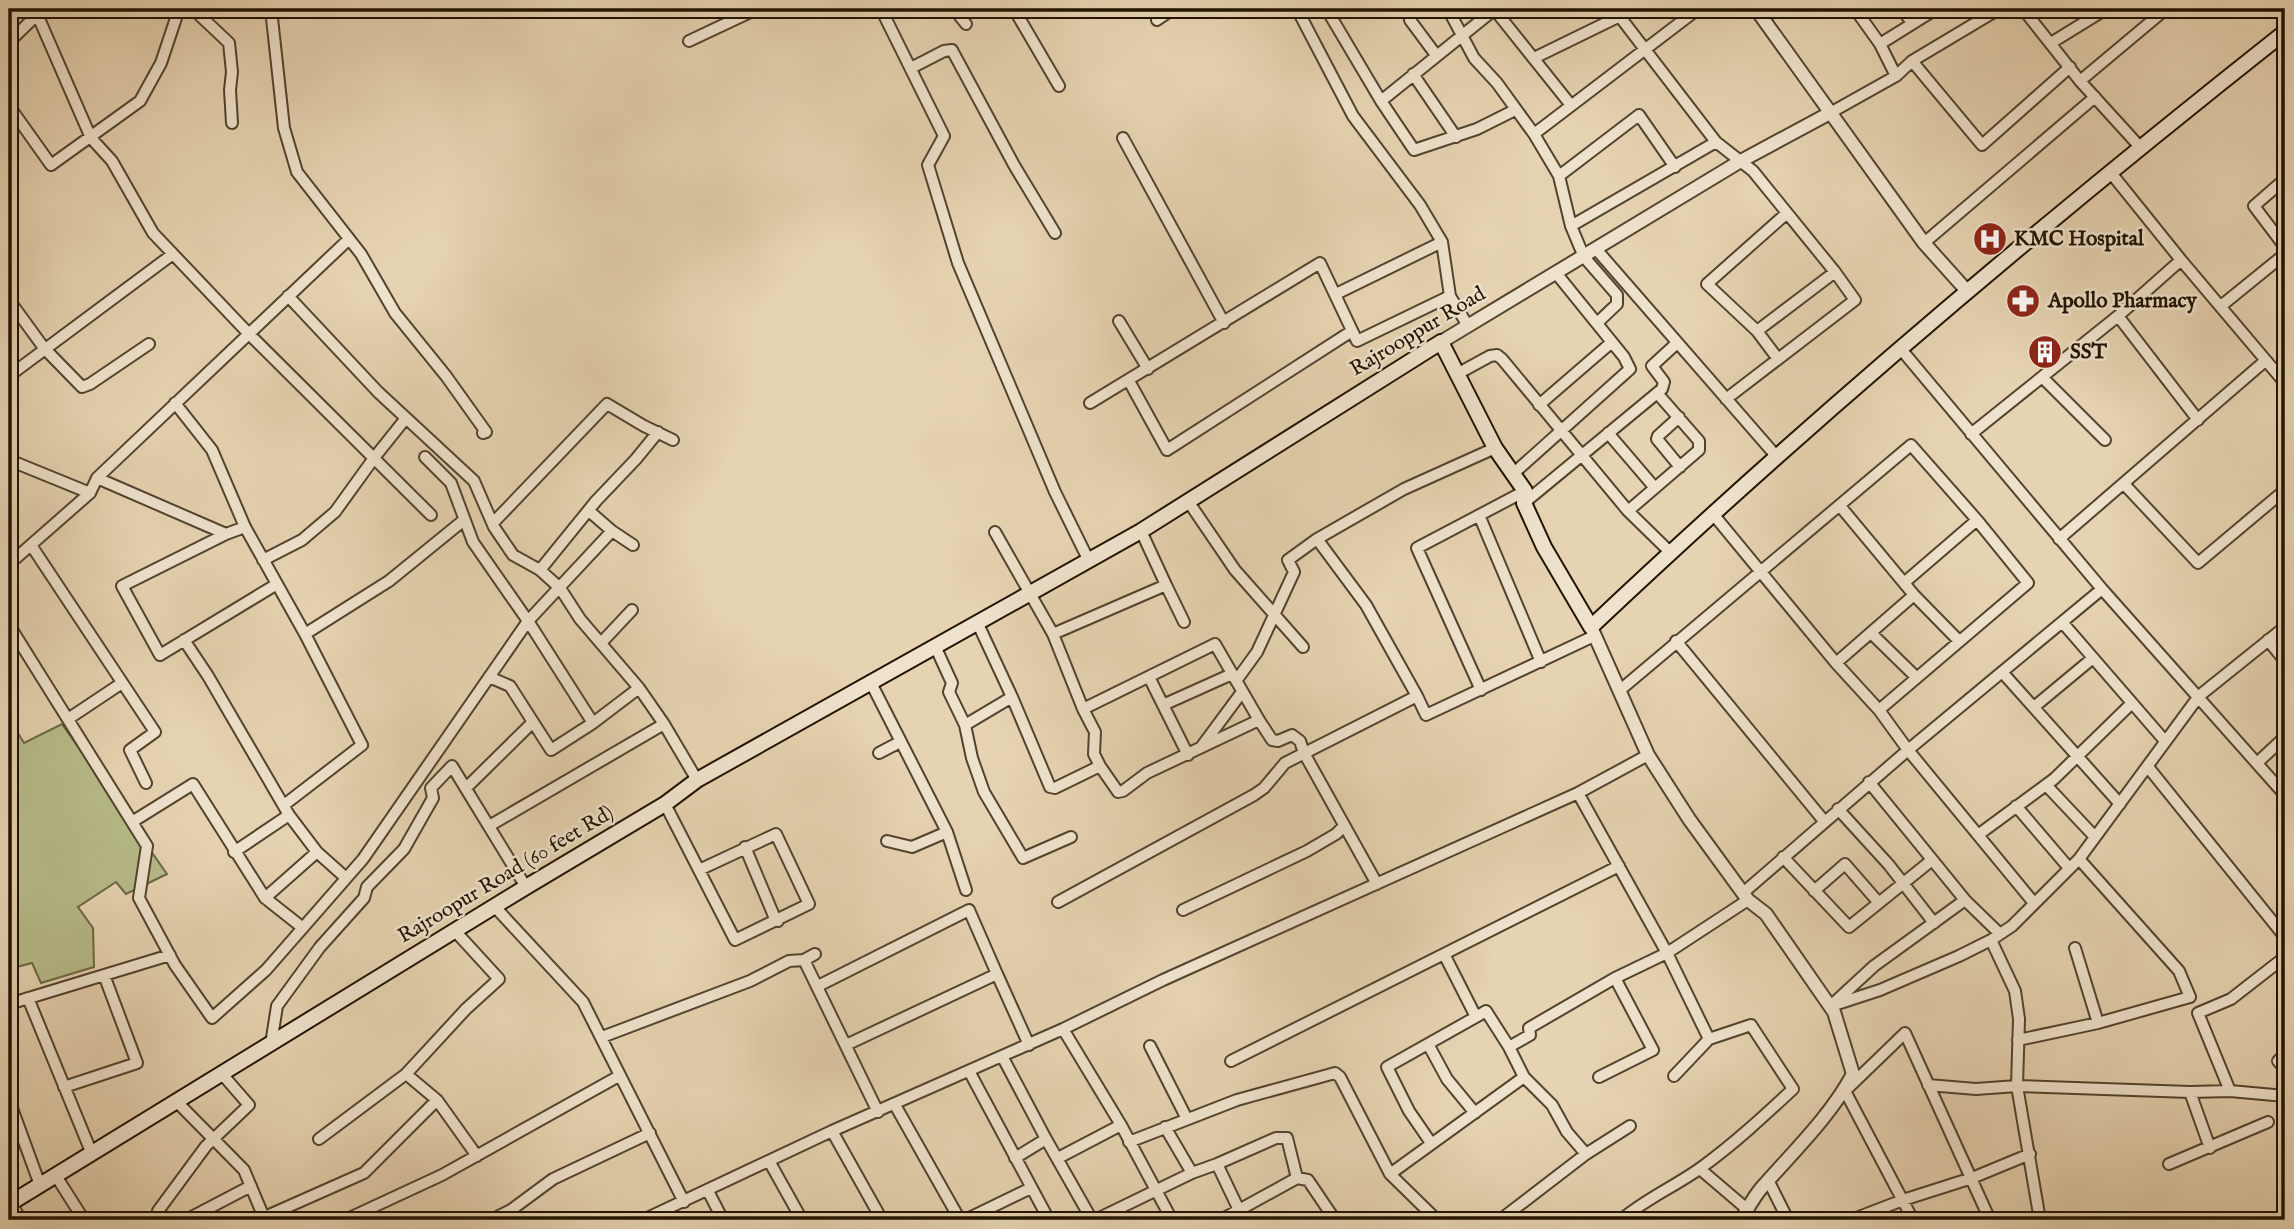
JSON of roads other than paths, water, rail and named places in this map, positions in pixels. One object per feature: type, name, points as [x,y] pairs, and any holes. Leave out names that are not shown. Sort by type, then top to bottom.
[{"type":"main road","points":[[1441,342],[1495,448],[1514,473],[1544,547],[1592,632],[1670,552],[1899,348],[2140,147],[2285,32]]},
{"type":"main road","name":"Rajrooppur Road","points":[[1032,593],[1141,531],[1441,342]]},
{"type":"main road","name":"Rajroopur Road (60 feet Rd)","points":[[10,1204],[665,804],[697,780],[870,681],[1032,593]]},
{"type":"street","points":[[9,106],[51,165],[141,101],[161,63],[179,9]]},
{"type":"street","points":[[193,9],[229,43],[232,122]]},
{"type":"street","points":[[271,9],[284,128],[296,172],[349,239],[395,313],[461,396],[486,432],[483,433]]},
{"type":"street","points":[[689,41],[757,9]]},
{"type":"street","points":[[881,9],[944,136],[928,165],[958,263],[1055,492],[1088,559]]},
{"type":"street","points":[[954,9],[967,24]]},
{"type":"street","points":[[1014,9],[1059,86]]},
{"type":"street","points":[[1157,20],[1173,9]]},
{"type":"street","points":[[1297,9],[1353,116],[1420,205],[1441,242],[1450,296],[1468,326]]},
{"type":"street","points":[[1324,9],[1414,150],[1477,129],[1515,110]]},
{"type":"street","points":[[1448,9],[1474,58],[1497,83],[1534,134],[1559,176],[1571,226],[1584,257],[1617,295],[1617,304],[1597,323]]},
{"type":"street","points":[[1381,101],[1494,9],[1570,104]]},
{"type":"street","points":[[1534,134],[1698,9]]},
{"type":"street","points":[[1756,9],[1878,175],[1924,243],[1967,291]]},
{"type":"street","points":[[1855,9],[1880,44],[1896,76]]},
{"type":"street","points":[[1901,9],[1912,22]]},
{"type":"street","points":[[1880,44],[1936,9]]},
{"type":"street","points":[[1830,113],[1896,76],[1912,61],[1999,9]]},
{"type":"street","points":[[2023,9],[2080,81],[2140,147]]},
{"type":"street","points":[[2051,43],[2106,9]]},
{"type":"street","points":[[2080,81],[2166,9]]},
{"type":"street","points":[[10,39],[38,11],[90,138],[112,161],[153,233],[249,334],[431,514]]},
{"type":"street","points":[[1534,58],[1617,12],[1716,142],[1753,171],[1835,272],[1854,300],[1726,399]]},
{"type":"street","points":[[1410,20],[1436,55]]},
{"type":"street","points":[[911,68],[944,51],[952,50],[1014,165],[1055,233]]},
{"type":"street","points":[[1912,61],[1982,145],[2070,67]]},
{"type":"street","points":[[1413,74],[1456,137]]},
{"type":"street","points":[[1924,243],[2095,97]]},
{"type":"street","name":"Rajrooppur Road","points":[[1441,342],[1739,162],[1830,113]]},
{"type":"street","points":[[1559,176],[1639,115],[1675,167]]},
{"type":"street","points":[[1123,138],[1224,323]]},
{"type":"street","points":[[1571,226],[1716,142]]},
{"type":"street","points":[[2111,173],[2180,260],[2285,383]]},
{"type":"street","points":[[2285,179],[2254,206],[2285,247]]},
{"type":"street","points":[[1778,359],[1757,331],[1707,284],[1787,213]]},
{"type":"street","points":[[16,558],[90,493],[97,478],[349,239]]},
{"type":"street","points":[[1336,294],[1441,242]]},
{"type":"street","points":[[1596,249],[1777,457]]},
{"type":"street","points":[[9,376],[173,254]]},
{"type":"street","points":[[2221,306],[2285,254]]},
{"type":"street","points":[[1971,434],[2118,316],[2180,260]]},
{"type":"street","points":[[1090,403],[1320,263],[1357,341],[1450,296]]},
{"type":"street","points":[[1757,331],[1835,272]]},
{"type":"street","points":[[1514,473],[1630,369],[1630,364],[1556,273]]},
{"type":"street","points":[[288,296],[377,392],[474,481],[492,523],[513,555],[540,570],[560,588],[580,619],[639,688],[697,780]]},
{"type":"street","points":[[9,300],[44,348],[82,387],[149,344]]},
{"type":"street","points":[[2118,316],[2199,420]]},
{"type":"street","points":[[1119,321],[1148,369]]},
{"type":"street","points":[[1129,381],[1167,450],[1352,331]]},
{"type":"street","points":[[1539,405],[1612,342]]},
{"type":"street","points":[[1481,690],[1417,548],[1479,515],[1525,497],[1581,456],[1664,386],[1652,366],[1677,343]]},
{"type":"street","points":[[1899,348],[2102,589],[2285,795]]},
{"type":"street","points":[[1459,373],[1497,355],[1628,511],[1670,552]]},
{"type":"street","points":[[2059,538],[2199,420],[2265,360]]},
{"type":"street","points":[[2042,377],[2105,440]]},
{"type":"street","points":[[1628,511],[1701,446],[1657,393]]},
{"type":"street","points":[[175,403],[212,450],[245,527],[362,744],[234,852]]},
{"type":"street","points":[[492,523],[607,404],[673,440]]},
{"type":"street","points":[[1679,417],[1657,439],[1680,467]]},
{"type":"street","points":[[263,559],[302,540],[335,512],[406,418]]},
{"type":"street","points":[[540,570],[658,432]]},
{"type":"street","points":[[1608,433],[1655,488]]},
{"type":"street","points":[[1619,691],[1911,445],[2028,583],[1879,710]]},
{"type":"street","points":[[1163,705],[1234,678],[1257,652],[1294,572],[1288,560],[1317,539],[1404,489],[1495,448]]},
{"type":"street","points":[[425,457],[451,483],[464,520],[480,553],[528,621],[593,723]]},
{"type":"street","points":[[9,460],[90,493]]},
{"type":"street","points":[[97,478],[226,534]]},
{"type":"street","points":[[2124,484],[2198,563],[2285,490]]},
{"type":"street","points":[[1188,501],[1221,553],[1303,647]]},
{"type":"street","points":[[1840,506],[1914,595],[1959,641]]},
{"type":"street","points":[[589,510],[612,531],[633,545]]},
{"type":"street","points":[[1713,513],[1836,663],[1879,710],[1908,750],[2035,903]]},
{"type":"street","points":[[1479,515],[1541,662]]},
{"type":"street","points":[[305,634],[389,581],[464,520]]},
{"type":"street","points":[[1905,582],[1977,520]]},
{"type":"street","points":[[245,527],[122,586],[160,654],[277,584]]},
{"type":"street","points":[[9,625],[147,846],[139,898],[170,954],[212,1018],[266,970],[363,859],[528,621],[612,531]]},
{"type":"street","points":[[1141,531],[1185,622]]},
{"type":"street","points":[[995,532],[1053,634],[1095,732],[1094,754],[1118,792],[1147,774],[1259,720]]},
{"type":"street","points":[[1317,539],[1366,605],[1426,715],[1541,662],[1592,632],[1648,755],[1689,819],[1745,896],[1766,914],[1835,1012],[1853,1074],[1844,1091]]},
{"type":"street","points":[[32,545],[155,732],[130,750],[146,783]]},
{"type":"street","points":[[1053,634],[1166,585]]},
{"type":"street","points":[[1509,1047],[1530,1035],[1529,1028],[1615,978],[1667,953],[1745,896],[1783,857],[1869,782],[2102,589]]},
{"type":"street","points":[[1836,663],[1914,595]]},
{"type":"street","points":[[601,643],[632,610]]},
{"type":"street","points":[[2062,622],[2165,741]]},
{"type":"street","points":[[978,624],[1050,787],[1055,788],[1100,766]]},
{"type":"street","points":[[1830,1006],[1880,990],[1995,937],[2012,926],[2079,859],[2199,696],[2285,627]]},
{"type":"street","points":[[1871,633],[1916,677]]},
{"type":"street","points":[[184,640],[287,810],[317,852],[345,878]]},
{"type":"street","points":[[2269,640],[2285,662]]},
{"type":"street","points":[[1676,641],[1824,821]]},
{"type":"street","points":[[1083,709],[1215,644],[1272,740],[1278,741],[1292,736],[1300,741],[1304,753],[1377,884]]},
{"type":"street","points":[[934,646],[952,683],[949,692],[965,725],[972,758],[984,792],[1023,858],[1071,837]]},
{"type":"street","points":[[2034,707],[2093,658]]},
{"type":"street","points":[[2002,671],[2120,804]]},
{"type":"street","points":[[489,677],[510,686],[551,750],[593,723],[639,688]]},
{"type":"street","points":[[1149,677],[1188,755]]},
{"type":"street","points":[[870,681],[947,832],[966,890]]},
{"type":"street","points":[[68,719],[122,682]]},
{"type":"street","points":[[1199,749],[1242,692]]},
{"type":"street","points":[[965,725],[1012,696]]},
{"type":"street","points":[[1058,902],[1254,795],[1264,788],[1285,763],[1417,696]]},
{"type":"street","points":[[1978,835],[2046,785],[2132,703]]},
{"type":"street","points":[[466,788],[533,722]]},
{"type":"street","points":[[489,826],[664,724]]},
{"type":"street","points":[[2257,762],[2285,737]]},
{"type":"street","points":[[879,753],[900,742]]},
{"type":"street","points":[[646,1220],[832,1131],[1029,1045],[1163,980],[1578,793],[1648,755]]},
{"type":"street","points":[[271,1044],[277,1006],[320,947],[364,898],[367,887],[404,849],[433,799],[430,788],[452,766],[526,887]]},
{"type":"street","points":[[2148,767],[2285,937]]},
{"type":"street","points":[[1869,782],[1995,937],[2015,991],[2018,1019],[2017,1086],[2040,1220]]},
{"type":"street","points":[[132,822],[193,784],[265,898],[303,928]]},
{"type":"street","points":[[2046,785],[2095,837]]},
{"type":"street","points":[[1578,793],[1667,953],[1709,1039]]},
{"type":"street","points":[[665,804],[735,940],[809,904],[776,834],[699,870]]},
{"type":"street","points":[[2016,806],[2069,869]]},
{"type":"street","points":[[1838,809],[1934,923]]},
{"type":"street","points":[[1184,909],[1307,851],[1336,834],[1344,826]]},
{"type":"street","points":[[887,841],[912,847],[947,832]]},
{"type":"street","points":[[745,847],[778,921]]},
{"type":"street","points":[[265,898],[317,852]]},
{"type":"street","points":[[1783,857],[1849,928],[1932,860]]},
{"type":"street","points":[[2018,1040],[2098,1023],[2190,997],[2179,971],[2079,859]]},
{"type":"street","points":[[1814,891],[1845,864],[1879,903]]},
{"type":"street","points":[[1231,1061],[1619,866]]},
{"type":"street","points":[[1830,1006],[1874,966],[1965,900]]},
{"type":"street","points":[[495,907],[583,1002],[684,1202]]},
{"type":"street","points":[[818,986],[969,910],[1029,1045]]},
{"type":"street","points":[[319,1139],[406,1074],[466,1009],[499,979],[455,931]]},
{"type":"street","points":[[2075,948],[2098,1023]]},
{"type":"street","points":[[9,1004],[170,954]]},
{"type":"street","points":[[602,1037],[750,981],[789,961],[804,960],[815,954]]},
{"type":"street","points":[[1444,954],[1476,1017]]},
{"type":"street","points":[[2230,1091],[2198,1013],[2231,999],[2285,957]]},
{"type":"street","points":[[804,960],[878,1112]]},
{"type":"street","points":[[846,1045],[998,974]]},
{"type":"street","points":[[64,1087],[137,1063],[104,975]]},
{"type":"street","points":[[1599,1077],[1653,1051],[1615,978]]},
{"type":"street","points":[[28,998],[92,1154]]},
{"type":"street","points":[[1432,1143],[1409,1111],[1387,1067],[1486,1011],[1524,1077],[1552,1105],[1567,1132],[1586,1154]]},
{"type":"street","points":[[1621,1220],[1743,1136],[1793,1089],[1751,1025],[1709,1039],[1674,1076]]},
{"type":"street","points":[[1063,1029],[1121,1125],[1172,1220]]},
{"type":"street","points":[[1700,1168],[1744,1215],[1768,1180],[1844,1091],[1905,1033],[1990,1220]]},
{"type":"street","points":[[1428,1044],[1447,1079],[1475,1113]]},
{"type":"street","points":[[1150,1046],[1187,1119]]},
{"type":"street","points":[[2285,1054],[2277,1061],[2285,1069]]},
{"type":"street","points":[[1002,1056],[1093,1220],[1192,1173],[1276,1138],[1287,1138],[1297,1178]]},
{"type":"street","points":[[968,1071],[1049,1220]]},
{"type":"street","points":[[1129,1142],[1237,1100],[1335,1073],[1340,1077],[1390,1174],[1437,1220]]},
{"type":"street","points":[[156,1220],[158,1211],[213,1139],[249,1105],[222,1074]]},
{"type":"street","points":[[406,1074],[437,1100],[477,1156]]},
{"type":"street","points":[[345,1220],[477,1156],[619,1076]]},
{"type":"street","points":[[1390,1174],[1524,1077]]},
{"type":"street","points":[[1928,1085],[1976,1090],[2017,1086],[2230,1091],[2285,1096]]},
{"type":"street","points":[[1844,1091],[1913,1220]]},
{"type":"street","points":[[2190,1092],[2210,1148]]},
{"type":"street","points":[[9,1100],[40,1185]]},
{"type":"street","points":[[177,1101],[244,1170],[262,1219],[364,1173],[437,1100]]},
{"type":"street","points":[[895,1105],[962,1220],[1031,1188]]},
{"type":"street","points":[[2169,1164],[2269,1122]]},
{"type":"street","points":[[1058,1158],[1121,1125]]},
{"type":"street","points":[[1500,1220],[1586,1154],[1630,1126]]},
{"type":"street","points":[[1166,1128],[1192,1173]]},
{"type":"street","points":[[832,1131],[882,1220]]},
{"type":"street","points":[[491,1220],[511,1210],[553,1179],[650,1133]]},
{"type":"street","points":[[1015,1158],[1046,1139]]},
{"type":"street","points":[[1851,1220],[1972,1178],[2030,1154]]},
{"type":"street","points":[[769,1161],[802,1220]]},
{"type":"street","points":[[1217,1164],[1239,1210]]},
{"type":"street","points":[[56,1175],[84,1220]]},
{"type":"street","points":[[1221,1220],[1297,1178],[1308,1180],[1335,1220]]},
{"type":"street","points":[[1768,1180],[1788,1220]]},
{"type":"street","points":[[186,1220],[251,1186]]},
{"type":"street","points":[[708,1191],[723,1220]]},
{"type":"street","points":[[10,1204],[21,1220]]},
{"type":"place","name":"KMC Hospital","points":[[1990,239]]},
{"type":"place","name":"Apollo Pharmacy","points":[[2023,301]]},
{"type":"place","name":"SST","points":[[2045,352]]}]
